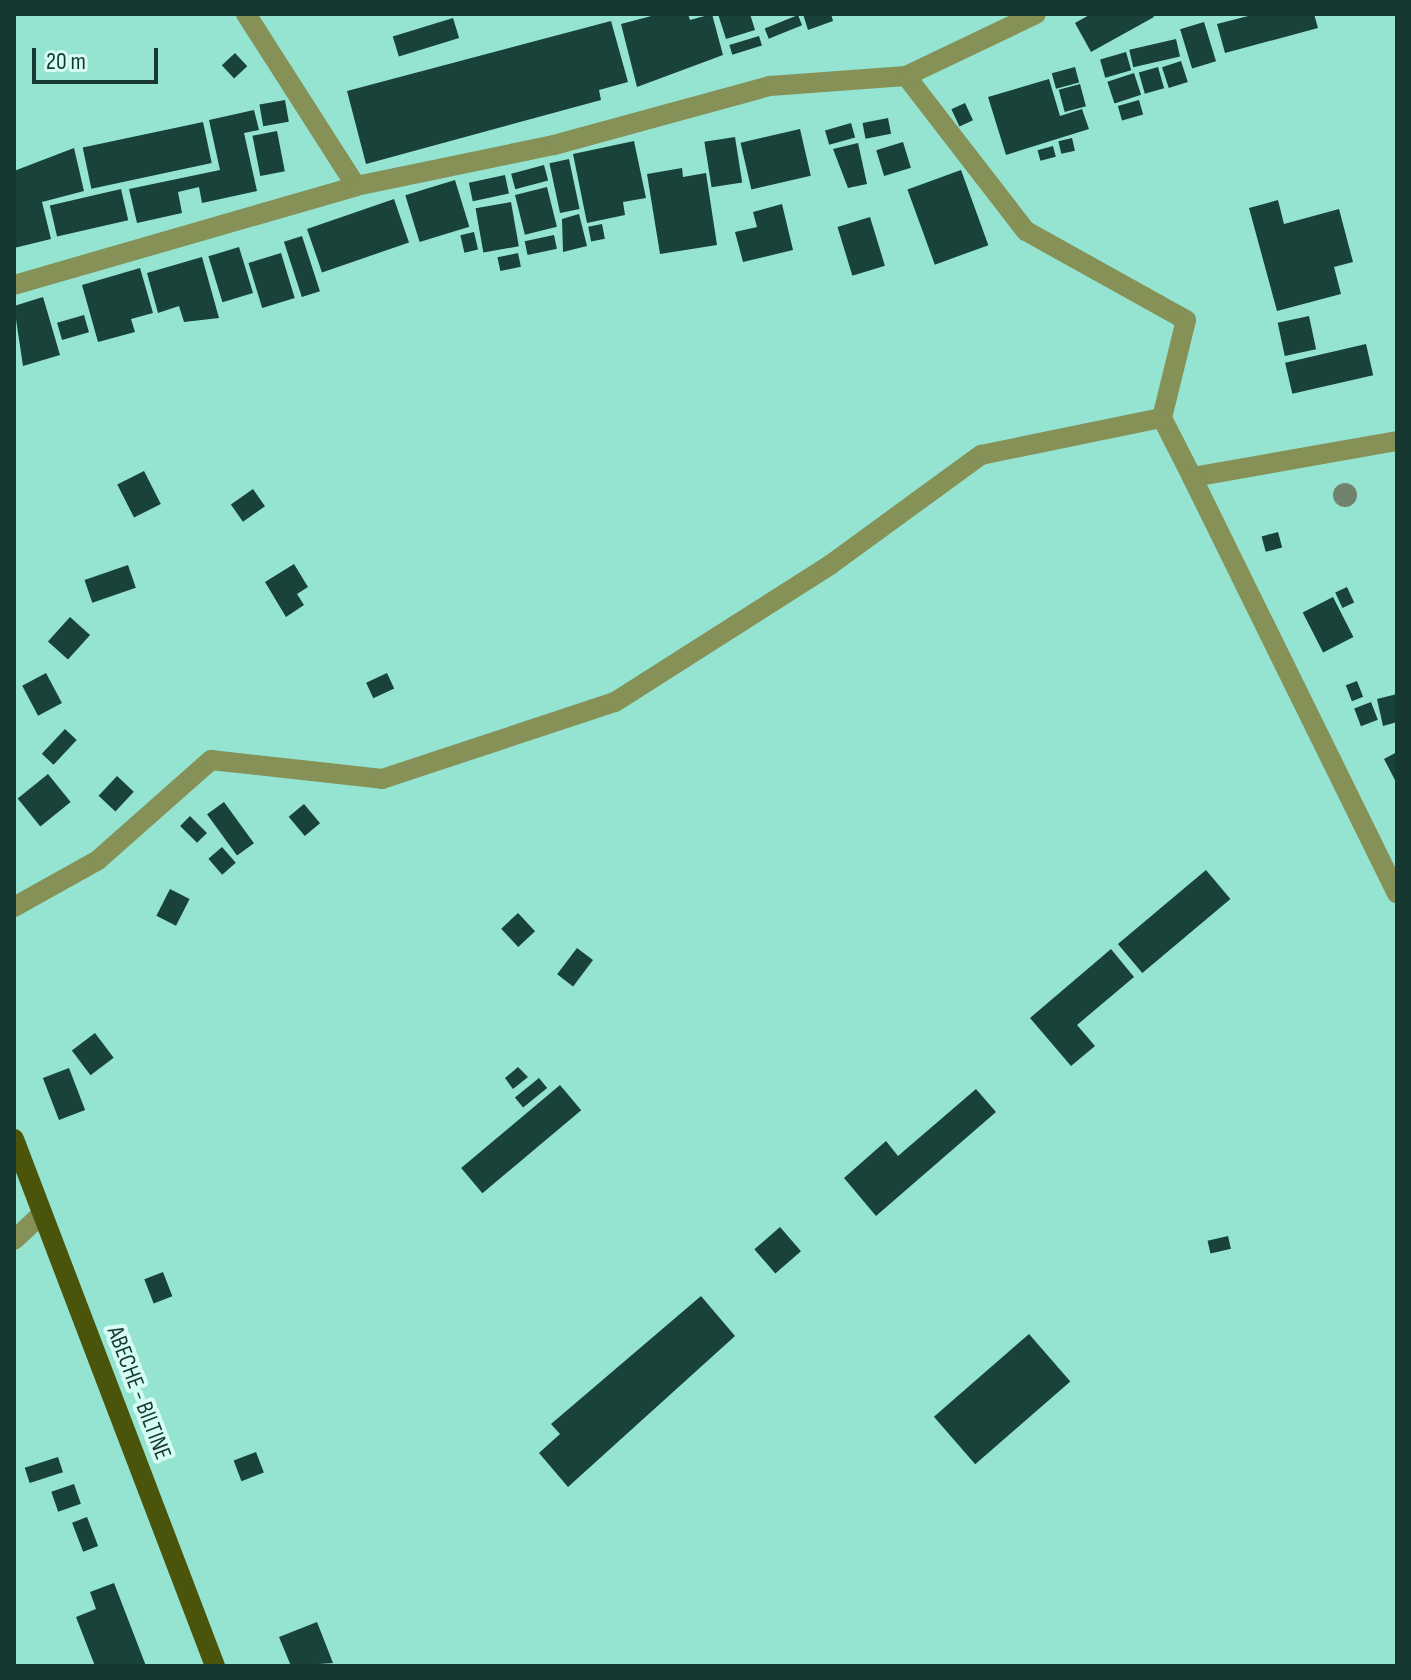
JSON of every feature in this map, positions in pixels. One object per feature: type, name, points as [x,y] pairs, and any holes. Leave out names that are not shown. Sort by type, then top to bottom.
[{"type":"main road","name":"ABECHE - BILTINE","points":[[14,1139],[215,1666]]},
{"type":"street","points":[[246,14],[356,186]]},
{"type":"street","points":[[14,285],[356,186],[554,145],[770,86],[906,76],[1036,14]]},
{"type":"street","points":[[906,76],[1026,231],[1186,320],[1162,418],[1397,893]]},
{"type":"street","points":[[14,907],[98,860],[211,760],[382,779],[615,702],[830,565],[981,455],[1162,418]]},
{"type":"street","points":[[1192,477],[1397,441]]},
{"type":"street","points":[[14,1240],[42,1214]]},
{"type":"building","points":[[659,14],[688,14],[690,20],[712,14],[723,55],[637,87],[621,24]]},
{"type":"building","points":[[718,14],[750,14],[755,30],[726,39]]},
{"type":"building","points":[[803,14],[831,14],[833,21],[808,30]]},
{"type":"building","points":[[1091,14],[1152,14],[1154,17],[1091,52],[1075,23]]},
{"type":"building","points":[[1256,14],[1314,14],[1318,28],[1225,53],[1217,24]]},
{"type":"building","points":[[798,15],[802,25],[769,39],[765,28]]},
{"type":"building","points":[[453,18],[459,38],[399,57],[393,36]]},
{"type":"building","points":[[611,21],[628,82],[599,90],[601,100],[366,164],[347,91]]},
{"type":"building","points":[[1204,22],[1216,61],[1192,69],[1180,29]]},
{"type":"building","points":[[759,36],[762,46],[732,55],[729,45]]},
{"type":"building","points":[[1176,39],[1180,57],[1133,67],[1129,50]]},
{"type":"building","points":[[1126,52],[1131,70],[1105,78],[1100,59]]},
{"type":"building","points":[[235,53],[247,66],[234,78],[222,65]]},
{"type":"building","points":[[1181,61],[1188,82],[1169,88],[1162,67]]},
{"type":"building","points":[[1075,67],[1079,82],[1056,89],[1052,73]]},
{"type":"building","points":[[1158,67],[1164,88],[1145,94],[1139,73]]},
{"type":"building","points":[[1134,73],[1141,95],[1114,104],[1107,82]]},
{"type":"building","points":[[1049,79],[1060,116],[1082,109],[1089,129],[1006,155],[988,97]]},
{"type":"building","points":[[1080,84],[1086,106],[1065,112],[1059,90]]},
{"type":"building","points":[[285,100],[289,122],[263,126],[259,105]]},
{"type":"building","points":[[1139,100],[1143,114],[1122,120],[1118,106]]},
{"type":"building","points":[[965,103],[973,120],[959,127],[951,109]]},
{"type":"building","points":[[254,110],[259,130],[244,133],[257,191],[202,203],[199,187],[178,192],[182,213],[137,223],[129,189],[220,170],[209,120]]},
{"type":"building","points":[[888,118],[891,134],[866,139],[862,123]]},
{"type":"building","points":[[203,122],[212,163],[91,189],[83,148]]},
{"type":"building","points":[[851,123],[855,137],[829,145],[825,130]]},
{"type":"building","points":[[800,129],[811,176],[751,189],[741,143]]},
{"type":"building","points":[[277,131],[285,171],[260,176],[252,136]]},
{"type":"building","points":[[735,137],[742,182],[712,187],[704,142]]},
{"type":"building","points":[[1072,138],[1075,151],[1061,154],[1058,141]]},
{"type":"building","points":[[634,141],[646,198],[623,202],[625,215],[587,223],[573,154]]},
{"type":"building","points":[[903,142],[911,168],[884,176],[876,150]]},
{"type":"building","points":[[858,143],[867,184],[848,188],[833,149]]},
{"type":"building","points":[[1053,146],[1056,157],[1040,161],[1038,150]]},
{"type":"building","points":[[74,148],[84,191],[42,202],[51,239],[14,248],[14,171]]},
{"type":"building","points":[[569,159],[580,209],[560,213],[549,163]]},
{"type":"building","points":[[544,165],[548,180],[515,189],[511,174]]},
{"type":"building","points":[[682,168],[683,177],[706,173],[717,245],[660,254],[647,174]]},
{"type":"building","points":[[961,170],[988,245],[935,265],[907,189]]},
{"type":"building","points":[[505,175],[509,194],[473,201],[469,183]]},
{"type":"building","points":[[455,180],[469,227],[420,242],[405,195]]},
{"type":"building","points":[[547,187],[557,227],[525,235],[515,195]]},
{"type":"building","points":[[121,189],[128,220],[57,237],[50,205]]},
{"type":"building","points":[[394,199],[409,242],[322,272],[307,229]]},
{"type":"building","points":[[1278,200],[1284,224],[1339,209],[1353,262],[1334,267],[1341,294],[1277,311],[1249,208]]},
{"type":"building","points":[[511,202],[519,246],[483,253],[476,208]]},
{"type":"building","points":[[782,204],[793,250],[743,262],[735,232],[757,227],[753,212]]},
{"type":"building","points":[[579,214],[587,246],[563,252],[562,219]]},
{"type":"building","points":[[870,217],[885,266],[852,276],[837,227]]},
{"type":"building","points":[[602,224],[605,239],[591,241],[588,227]]},
{"type":"building","points":[[474,232],[478,250],[464,253],[460,235]]},
{"type":"building","points":[[554,235],[557,249],[528,255],[525,241]]},
{"type":"building","points":[[302,236],[320,291],[302,297],[284,242]]},
{"type":"building","points":[[239,247],[253,293],[222,302],[208,256]]},
{"type":"building","points":[[281,253],[295,298],[262,308],[248,263]]},
{"type":"building","points":[[518,253],[521,267],[500,271],[497,257]]},
{"type":"building","points":[[202,257],[219,318],[184,322],[179,306],[158,313],[147,273]]},
{"type":"building","points":[[140,268],[153,313],[131,319],[135,332],[98,342],[82,285]]},
{"type":"building","points":[[43,297],[60,355],[23,366],[14,306]]},
{"type":"building","points":[[84,315],[89,332],[62,340],[57,323]]},
{"type":"building","points":[[1309,316],[1316,349],[1285,356],[1278,323]]},
{"type":"building","points":[[1366,344],[1373,375],[1292,394],[1285,363]]},
{"type":"building","points":[[144,471],[161,504],[134,518],[117,485]]},
{"type":"building","points":[[253,489],[265,506],[243,522],[231,504]]},
{"type":"building","points":[[1278,532],[1282,547],[1266,552],[1262,536]]},
{"type":"building","points":[[294,564],[308,587],[297,594],[304,605],[286,617],[265,582]]},
{"type":"building","points":[[128,565],[136,588],[92,603],[85,580]]},
{"type":"building","points":[[1347,587],[1354,602],[1342,608],[1335,592]]},
{"type":"building","points":[[1333,597],[1353,637],[1323,653],[1303,612]]},
{"type":"building","points":[[70,617],[90,635],[68,660],[48,642]]},
{"type":"building","points":[[46,673],[62,703],[38,716],[22,686]]},
{"type":"building","points":[[387,673],[394,688],[373,698],[366,683]]},
{"type":"building","points":[[1357,681],[1363,697],[1352,701],[1346,685]]},
{"type":"building","points":[[1397,694],[1397,722],[1383,726],[1377,699]]},
{"type":"building","points":[[1371,702],[1378,720],[1361,726],[1354,708]]},
{"type":"building","points":[[65,729],[77,740],[54,765],[42,754]]},
{"type":"building","points":[[1397,752],[1397,784],[1384,759]]},
{"type":"building","points":[[48,774],[71,802],[40,827],[18,799]]},
{"type":"building","points":[[117,776],[134,792],[115,811],[99,796]]},
{"type":"building","points":[[224,802],[254,843],[237,856],[207,814]]},
{"type":"building","points":[[304,804],[320,823],[305,836],[289,817]]},
{"type":"building","points":[[190,816],[207,833],[197,843],[180,826]]},
{"type":"building","points":[[222,847],[236,863],[222,875],[208,859]]},
{"type":"building","points":[[1206,870],[1230,899],[1142,973],[1118,944]]},
{"type":"building","points":[[170,889],[190,899],[176,926],[156,916]]},
{"type":"building","points":[[518,913],[535,931],[518,947],[501,929]]},
{"type":"building","points":[[577,948],[593,960],[573,986],[557,974]]},
{"type":"building","points":[[1111,949],[1134,977],[1077,1025],[1095,1046],[1071,1066],[1030,1018]]},
{"type":"building","points":[[95,1033],[114,1058],[90,1075],[72,1050]]},
{"type":"building","points":[[518,1067],[528,1077],[513,1089],[505,1078]]},
{"type":"building","points":[[69,1068],[85,1110],[59,1120],[43,1078]]},
{"type":"building","points":[[539,1078],[547,1088],[523,1108],[515,1098]]},
{"type":"building","points":[[560,1085],[581,1110],[482,1193],[461,1168]]},
{"type":"building","points":[[976,1089],[996,1112],[876,1216],[844,1178],[886,1141],[898,1156]]},
{"type":"building","points":[[780,1227],[801,1251],[775,1273],[754,1249]]},
{"type":"building","points":[[1228,1236],[1231,1249],[1210,1253],[1208,1241]]},
{"type":"building","points":[[163,1272],[172,1296],[154,1303],[144,1279]]},
{"type":"building","points":[[701,1296],[735,1336],[568,1487],[539,1453],[560,1434],[551,1424]]},
{"type":"building","points":[[1029,1334],[1070,1382],[975,1464],[934,1417]]},
{"type":"building","points":[[256,1452],[264,1473],[241,1481],[234,1461]]},
{"type":"building","points":[[58,1457],[63,1472],[30,1483],[25,1468]]},
{"type":"building","points":[[74,1484],[81,1504],[58,1512],[51,1492]]},
{"type":"building","points":[[87,1517],[98,1546],[83,1552],[72,1523]]},
{"type":"building","points":[[114,1583],[146,1666],[95,1666],[76,1617],[96,1609],[90,1592]]},
{"type":"building","points":[[317,1622],[333,1663],[291,1666],[279,1637]]}]
